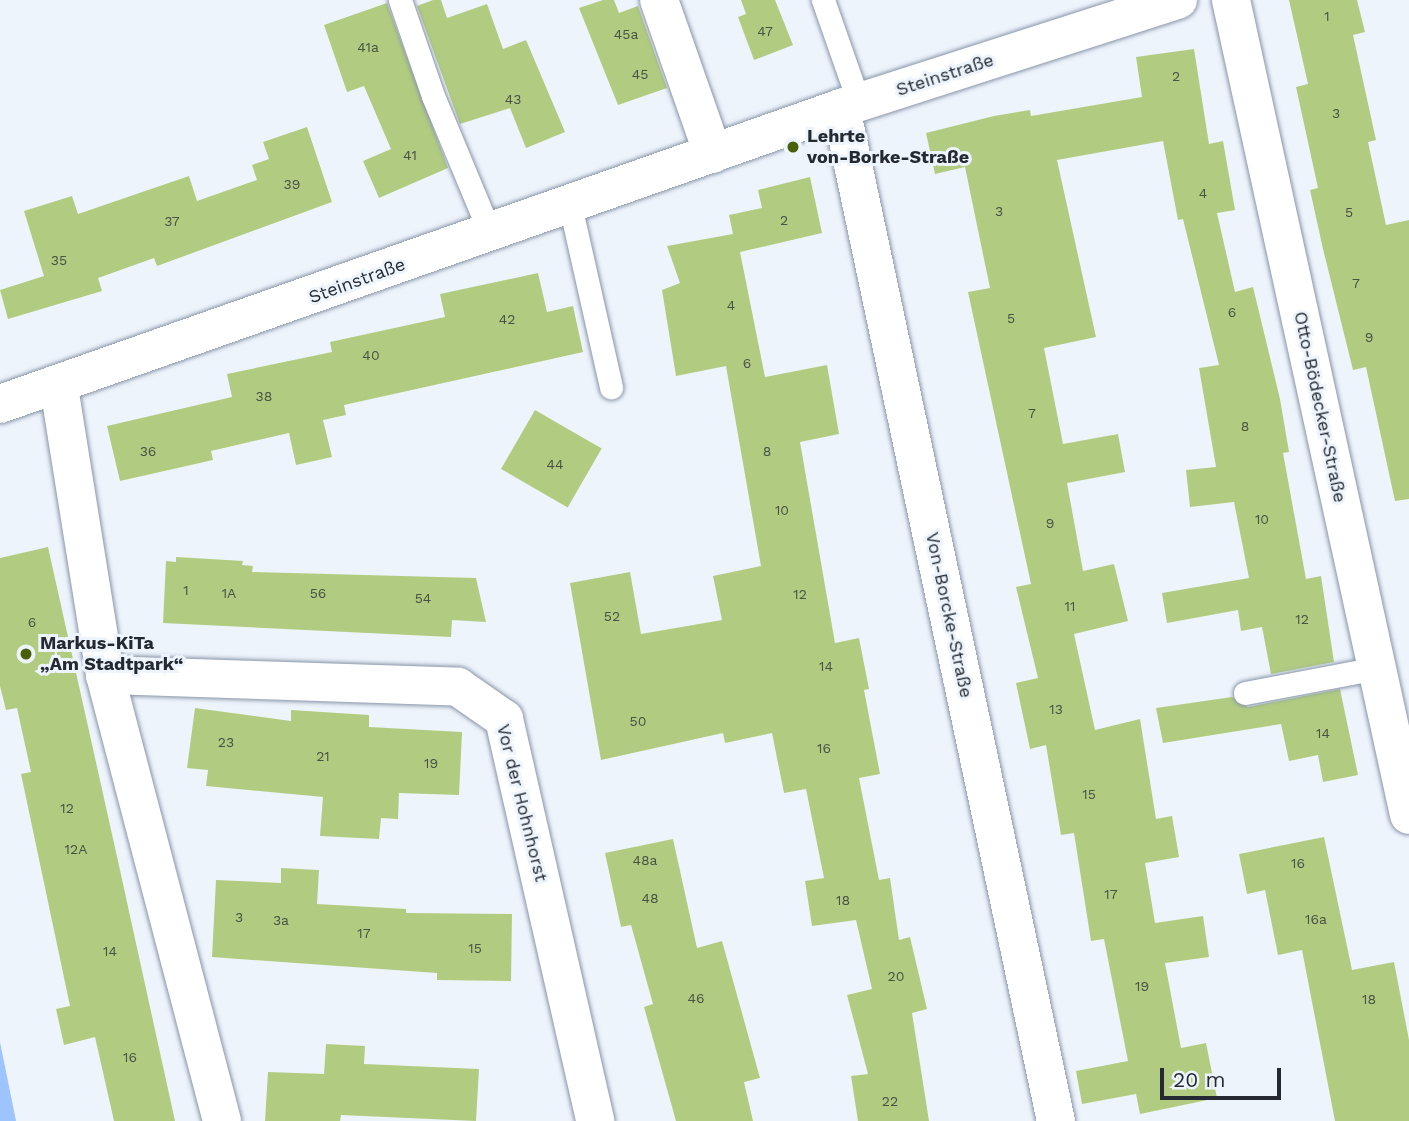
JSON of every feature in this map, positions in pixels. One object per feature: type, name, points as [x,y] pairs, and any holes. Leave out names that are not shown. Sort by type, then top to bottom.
[{"type":"street","points":[[659,0],[713,154]]},
{"type":"street","name":"Steinstraße","points":[[0,404],[59,387],[850,105],[1178,0]]},
{"type":"street","name":"Otto-Bödecker-Straße","points":[[1231,0],[1409,815]]},
{"type":"street","name":"Von-Borcke-Straße","points":[[850,105],[1056,1121]]},
{"type":"street","points":[[59,387],[106,675],[222,1121]]},
{"type":"street","name":"Vor der Hohnhorst","points":[[106,675],[458,687],[504,719],[596,1121]]},
{"type":"lane","points":[[400,0],[433,96],[490,233]]},
{"type":"lane","points":[[823,0],[850,105]]},
{"type":"lane","points":[[569,205],[611,387]]},
{"type":"lane","points":[[1245,693],[1377,668]]},
{"type":"shaded area","points":[[0,1042],[16,1121],[0,1121]]},
{"type":"building","points":[[441,0],[447,18],[487,4],[503,49],[526,40],[565,132],[526,148],[510,108],[460,124],[417,6]]},
{"type":"building","points":[[603,0],[614,0],[619,13],[638,6],[667,88],[618,105],[579,8]]},
{"type":"building","points":[[741,0],[775,0],[793,45],[754,60],[738,17],[746,14]]},
{"type":"building","points":[[1289,0],[1357,0],[1365,32],[1353,35],[1376,140],[1368,142],[1386,225],[1409,220],[1409,499],[1395,501],[1366,367],[1353,370],[1323,249],[1310,190],[1318,188],[1296,87],[1308,84]]},
{"type":"building","points":[[387,3],[448,168],[379,198],[363,161],[391,149],[364,86],[347,92],[324,25]]},
{"type":"building","points":[[1194,49],[1209,144],[1223,141],[1235,210],[1217,213],[1235,292],[1253,287],[1280,399],[1289,452],[1283,453],[1306,579],[1321,576],[1334,662],[1271,674],[1262,627],[1241,631],[1238,610],[1167,623],[1162,593],[1249,578],[1234,502],[1190,507],[1186,470],[1216,467],[1199,368],[1219,365],[1183,219],[1178,220],[1163,141],[1057,160],[1096,337],[1044,348],[1063,444],[1118,434],[1125,472],[1067,483],[1083,571],[1114,564],[1128,621],[1074,634],[1095,730],[1140,719],[1156,819],[1172,816],[1179,857],[1145,863],[1155,923],[1203,916],[1209,957],[1165,963],[1181,1048],[1206,1043],[1217,1098],[1140,1114],[1136,1094],[1082,1104],[1076,1071],[1128,1061],[1104,939],[1091,941],[1074,833],[1061,835],[1046,745],[1030,749],[1016,683],[1038,678],[1016,587],[1031,584],[968,292],[990,288],[965,167],[935,174],[926,133],[1030,110],[1031,116],[1142,97],[1136,57]]},
{"type":"building","points":[[307,127],[332,202],[157,266],[154,258],[98,278],[102,291],[8,319],[0,290],[44,276],[24,211],[72,196],[78,214],[189,176],[197,201],[257,180],[252,165],[269,159],[263,142]]},
{"type":"building","points":[[810,177],[822,233],[740,252],[765,377],[827,365],[839,434],[800,442],[835,643],[859,638],[869,689],[864,690],[880,774],[859,778],[879,880],[890,878],[899,940],[910,937],[927,1009],[912,1013],[929,1121],[858,1121],[851,1076],[868,1074],[847,995],[872,989],[856,920],[812,926],[805,881],[824,878],[806,789],[784,793],[772,733],[725,743],[723,733],[601,760],[570,583],[630,572],[641,634],[722,620],[713,576],[761,566],[726,366],[676,376],[662,290],[680,283],[667,246],[733,234],[729,215],[762,208],[758,190]]},
{"type":"building","points":[[538,273],[547,312],[573,306],[583,352],[344,405],[346,415],[323,420],[332,457],[296,465],[289,433],[211,451],[213,460],[120,481],[107,426],[232,397],[227,374],[332,352],[330,342],[445,317],[440,294]]},
{"type":"building","points":[[535,410],[602,448],[568,507],[501,469]]},
{"type":"building","points":[[48,547],[175,1121],[114,1121],[95,1037],[64,1045],[56,1009],[70,1006],[21,774],[31,772],[17,708],[6,710],[0,686],[0,558]]},
{"type":"building","points":[[176,557],[243,561],[242,565],[253,566],[252,572],[476,578],[486,622],[452,620],[451,637],[163,623],[166,561],[176,562]]},
{"type":"building","points":[[1340,689],[1358,775],[1323,782],[1318,755],[1289,761],[1281,724],[1163,743],[1156,708],[1232,697],[1248,707]]},
{"type":"building","points":[[195,708],[291,721],[291,710],[369,715],[369,727],[462,732],[459,795],[399,793],[398,819],[381,818],[379,839],[320,836],[323,797],[206,786],[208,770],[187,768]]},
{"type":"building","points":[[1324,837],[1352,970],[1394,962],[1409,1040],[1409,1121],[1335,1121],[1302,950],[1278,955],[1265,890],[1247,894],[1239,854]]},
{"type":"building","points":[[673,839],[697,948],[722,941],[760,1078],[744,1082],[753,1121],[676,1121],[644,1007],[653,1004],[631,925],[621,927],[605,853]]},
{"type":"building","points":[[281,868],[319,870],[317,904],[406,909],[406,913],[512,914],[511,981],[437,980],[437,973],[212,957],[216,880],[281,883]]},
{"type":"building","points":[[326,1044],[365,1046],[364,1064],[479,1069],[476,1121],[341,1115],[340,1121],[265,1121],[268,1072],[324,1074]]},
{"type":"place","name":"Lehrte von-Borke-Straße","points":[[793,147]]},
{"type":"place","name":"Markus-KiTa „Am Stadtpark“","points":[[26,654]]}]
